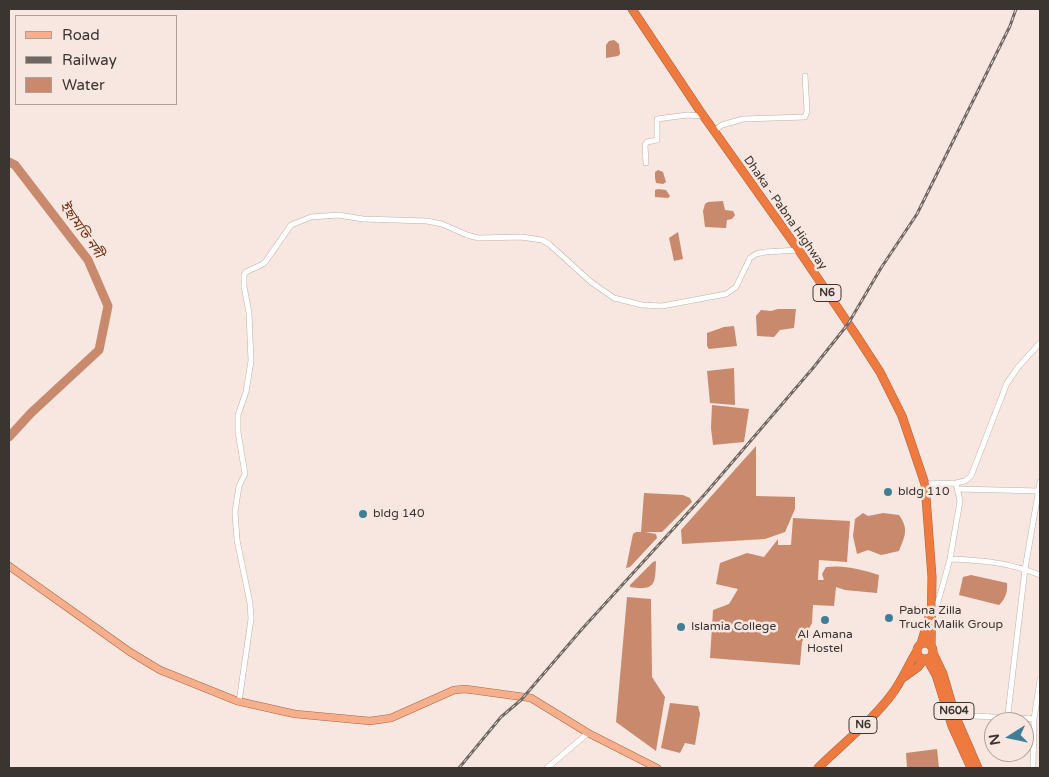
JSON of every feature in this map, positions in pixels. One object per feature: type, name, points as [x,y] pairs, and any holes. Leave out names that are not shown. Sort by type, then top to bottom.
[{"type":"highway","name":"Dhaka - Pabna Highway","points":[[632,9],[714,131],[799,250],[880,372],[902,416],[924,484],[931,555],[932,649],[952,726],[976,768]]},
{"type":"highway","name":"Dhaka - Pabna Highway","points":[[904,677],[919,647],[931,610]]},
{"type":"highway","points":[[904,677],[918,668],[932,649],[928,644],[919,647]]},
{"type":"highway","name":"N604","points":[[919,647],[919,656],[925,659]]},
{"type":"highway","name":"Dhaka - Pabna Highway","points":[[925,659],[940,675],[976,768]]},
{"type":"highway","name":"N6","points":[[818,768],[875,714],[904,677]]},
{"type":"main road","points":[[9,566],[68,610],[153,666],[239,702],[295,714],[370,722],[391,718],[454,690],[465,689],[531,698],[588,733],[657,768]]},
{"type":"street","points":[[714,131],[722,125],[743,120],[805,117],[807,111],[805,76]]},
{"type":"street","points":[[646,163],[645,145],[647,142],[657,140],[657,119],[687,115],[704,116]]},
{"type":"street","points":[[239,702],[250,619],[250,603],[238,540],[235,512],[236,497],[245,474],[238,432],[238,415],[246,392],[251,362],[249,313],[244,280],[246,272],[266,261],[291,225],[311,217],[338,215],[363,220],[428,221],[442,224],[479,238],[534,238],[549,244],[591,282],[614,298],[649,305],[671,305],[726,294],[736,287],[750,258],[756,254],[799,250]]},
{"type":"street","points":[[924,484],[956,483],[965,481],[971,476],[1007,383],[1019,366],[1040,343]]},
{"type":"street","points":[[1008,712],[1025,569],[1040,491],[1040,482]]},
{"type":"street","points":[[931,610],[938,602],[950,559],[960,501],[956,483]]},
{"type":"street","points":[[958,489],[1040,491]]},
{"type":"street","points":[[950,559],[1000,562],[1040,575]]},
{"type":"street","points":[[1034,719],[1040,680]]},
{"type":"street","points":[[955,714],[984,717]]},
{"type":"street","points":[[547,768],[588,733]]},
{"type":"water","points":[[614,40],[619,44],[620,54],[606,58],[606,45],[609,41]]},
{"type":"water","points":[[658,170],[663,172],[666,182],[663,184],[656,183],[655,172]]},
{"type":"water","points":[[655,190],[666,190],[670,196],[668,198],[655,197]]},
{"type":"water","points":[[723,201],[725,210],[733,211],[735,215],[732,219],[727,220],[726,228],[705,227],[703,211],[705,204]]},
{"type":"water","points":[[678,232],[683,259],[674,261],[669,238]]},
{"type":"water","points":[[796,309],[794,328],[780,330],[774,337],[757,336],[756,316],[761,310],[771,311]]},
{"type":"water","points":[[734,326],[737,346],[709,349],[707,346],[707,333],[724,327]]},
{"type":"water","points":[[734,368],[735,405],[710,403],[707,371]]},
{"type":"water","points":[[712,405],[749,409],[744,442],[713,445],[711,428]]},
{"type":"water","points":[[756,446],[756,496],[795,497],[795,509],[785,532],[765,539],[682,544],[681,530]]},
{"type":"water","points":[[644,493],[683,495],[690,498],[692,502],[662,532],[645,532],[656,534],[657,538],[630,567],[626,568],[633,534],[641,532]]},
{"type":"water","points":[[863,513],[868,516],[883,513],[899,515],[904,524],[905,533],[899,551],[881,555],[868,550],[857,554],[853,536],[855,519]]},
{"type":"water","points":[[793,518],[850,521],[847,562],[819,560],[818,580],[824,580],[822,574],[826,567],[859,569],[879,575],[877,593],[845,590],[836,587],[834,606],[813,605],[812,623],[802,642],[800,665],[710,658],[713,610],[729,604],[738,589],[716,584],[720,563],[747,553],[764,557],[778,539],[778,545],[791,545]]},
{"type":"water","points":[[656,561],[654,580],[649,587],[630,587],[653,562]]},
{"type":"water","points":[[971,575],[1007,583],[1006,595],[1003,601],[999,605],[959,595],[963,577]]},
{"type":"water","points":[[627,597],[651,599],[652,677],[665,697],[656,751],[616,722]]},
{"type":"water","points":[[670,703],[698,706],[700,714],[695,745],[685,743],[680,753],[661,748]]},
{"type":"water","points":[[937,749],[939,768],[907,768],[906,753]]},
{"type":"waterway","name":"ইছামতি নদী","points":[[9,162],[15,165],[88,260],[108,306],[99,350],[31,413],[9,437]]},
{"type":"railway","points":[[459,768],[501,717],[521,700],[582,629],[705,494],[813,368],[848,324],[881,268],[917,214],[1010,26],[1016,9]]},
{"type":"place","name":"bldg 110","points":[[888,492]]},
{"type":"place","name":"bldg 140","points":[[363,514]]},
{"type":"place","name":"Pabna Zilla Truck Malik Group","points":[[889,618]]},
{"type":"place","name":"Al Amana Hostel","points":[[825,620]]},
{"type":"place","name":"Islamia College","points":[[681,627]]}]
